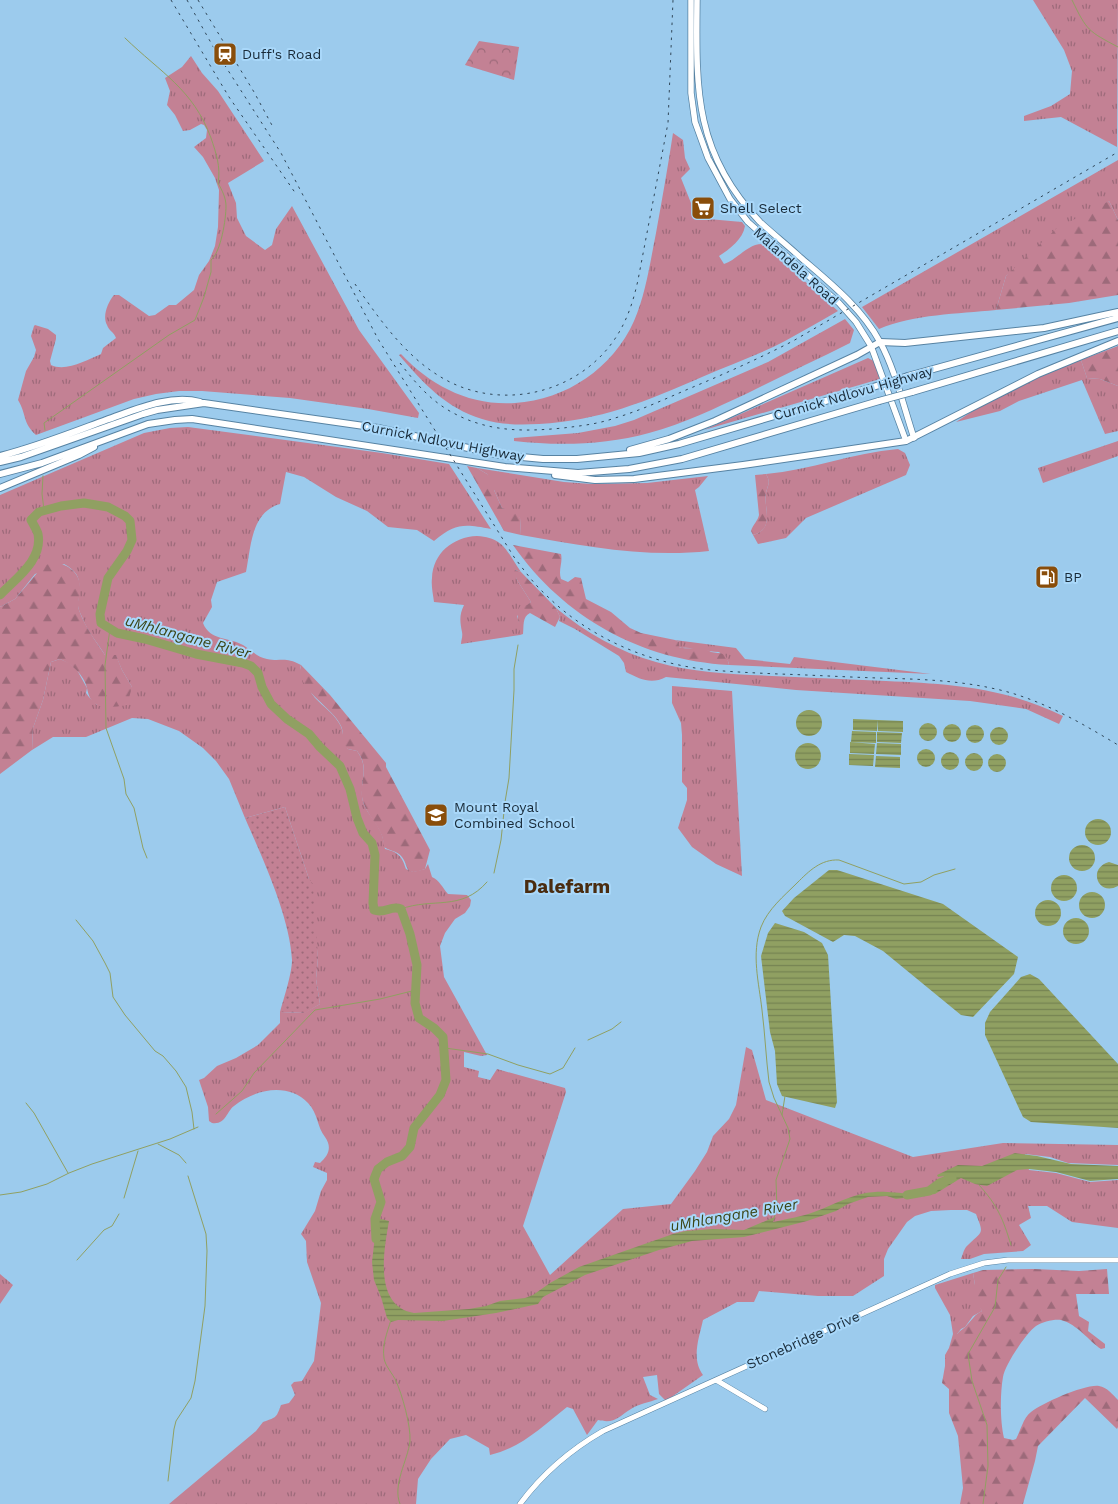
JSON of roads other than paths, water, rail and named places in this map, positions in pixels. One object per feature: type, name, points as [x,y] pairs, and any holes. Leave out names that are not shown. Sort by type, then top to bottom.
[{"type":"main road","name":"Malandela Road","points":[[691,0],[691,93],[695,122],[700,140],[714,171],[730,199],[748,222],[856,322],[871,346],[906,441]]},
{"type":"main road","name":"Malandela Road","points":[[698,0],[697,60],[700,106],[703,124],[722,168],[734,189],[760,221],[843,294],[859,312],[880,342],[914,438]]},
{"type":"main road","points":[[595,458],[650,446],[696,429],[857,355],[880,342],[905,343],[1044,328],[1118,312]]},
{"type":"main road","name":"Curnick Ndlovu Highway","points":[[0,462],[21,457],[143,414],[204,403],[378,428],[500,455],[543,459],[595,458],[639,453],[679,444],[873,388],[908,376],[1118,318]]},
{"type":"main road","name":"Curnick Ndlovu Highway","points":[[0,474],[42,463],[148,424],[192,419],[506,467],[578,472],[647,466],[682,459],[1118,331]]},
{"type":"main road","points":[[506,467],[567,478],[595,480],[634,479],[906,441],[1038,374],[1118,341]]},
{"type":"main road","points":[[0,456],[149,406],[192,400],[204,403]]},
{"type":"main road","points":[[0,488],[79,455],[115,436]]},
{"type":"street","name":"Stonebridge Drive","points":[[520,1504],[559,1461],[583,1443],[619,1424],[904,1294],[984,1263],[1008,1260],[1118,1260]]},
{"type":"street","points":[[716,1380],[765,1409]]},
{"type":"waterway","points":[[1072,0],[1089,29],[1118,47]]},
{"type":"waterway","points":[[45,430],[44,423],[169,335],[195,320],[211,272],[211,260],[218,250],[222,235],[226,203],[218,183],[219,171],[216,155],[204,121],[175,83],[125,38]]},
{"type":"waterway","points":[[43,476],[42,494],[44,510]]},
{"type":"waterway","name":"uMhlangane River","points":[[0,595],[27,568],[36,552],[38,534],[31,520],[39,512],[61,506],[84,503],[108,507],[125,516],[130,521],[132,540],[127,551],[108,578],[100,614],[101,623],[117,633],[251,666],[258,673],[262,687],[271,704],[287,719],[309,734],[340,766],[350,789],[357,818],[363,833],[372,843],[375,855],[374,910],[401,909],[410,934],[417,965],[415,1003],[419,1018],[443,1037],[446,1080],[440,1095],[414,1128],[410,1147],[402,1156],[387,1162],[378,1169],[374,1179],[381,1202],[375,1219],[376,1239]]},
{"type":"waterway","points":[[110,629],[105,665],[106,728],[124,779],[126,794],[134,808],[147,858]]},
{"type":"waterway","points":[[494,873],[501,840],[509,778],[514,669],[518,645]]},
{"type":"waterway","points":[[782,1115],[769,1082],[756,958],[758,937],[768,914],[806,874],[827,861],[839,860],[904,884],[921,882],[934,875],[955,869]]},
{"type":"waterway","points":[[401,909],[424,904],[457,901],[477,891],[487,882]]},
{"type":"waterway","points":[[76,920],[93,941],[110,973],[113,997],[125,1015],[155,1051],[163,1056],[176,1071],[186,1087],[194,1129]]},
{"type":"waterway","points":[[216,1114],[242,1091],[254,1073],[315,1010],[380,999],[416,990]]},
{"type":"waterway","points":[[588,1040],[612,1029],[621,1022]]},
{"type":"waterway","points":[[445,1048],[488,1054],[550,1074],[563,1068],[575,1048]]},
{"type":"waterway","points":[[774,1218],[777,1209],[776,1180],[790,1139],[788,1128],[782,1115],[785,1096]]},
{"type":"waterway","points":[[26,1103],[34,1113],[68,1173]]},
{"type":"waterway","points":[[0,1195],[21,1192],[47,1184],[92,1164],[170,1139],[198,1127]]},
{"type":"waterway","points":[[158,1144],[179,1155],[186,1163]]},
{"type":"waterway","points":[[124,1198],[138,1151]]},
{"type":"waterway","points":[[168,1481],[176,1421],[191,1398],[195,1381],[205,1306],[206,1234],[188,1176]]},
{"type":"waterway","name":"uMhlangane River","points":[[907,1195],[929,1191],[940,1183],[952,1178]]},
{"type":"waterway","points":[[979,1185],[999,1213],[1011,1245]]},
{"type":"waterway","points":[[77,1260],[104,1230],[112,1226],[119,1214]]},
{"type":"waterway","points":[[983,1504],[988,1466],[987,1425],[972,1381],[968,1354],[995,1307],[998,1280],[1006,1267]]},
{"type":"waterway","points":[[391,1320],[384,1344],[384,1358],[401,1394],[410,1435],[409,1448],[399,1481],[398,1497],[400,1504]]},
{"type":"railway","points":[[171,0],[229,97],[296,194]]},
{"type":"railway","points":[[187,0],[215,50],[281,153],[378,339],[514,557],[536,585],[562,610],[601,636],[643,655],[666,662],[720,671],[920,679],[977,685],[1025,697],[1057,711],[1118,745]]},
{"type":"railway","points":[[198,0],[254,92],[274,129]]},
{"type":"railway","points":[[355,284],[382,321],[413,356],[436,374],[458,386],[482,393],[506,395],[530,393],[554,387],[576,376],[595,361],[612,343],[625,321],[638,280],[668,123],[673,0]]},
{"type":"railway","points":[[400,363],[416,383],[434,400],[448,410],[476,423],[504,429],[533,430],[576,426],[609,420],[633,412],[740,367],[793,341],[1118,152]]},
{"type":"place","name":"Duff's Road","points":[[225,54]]},
{"type":"place","name":"Shell Select","points":[[703,208]]},
{"type":"place","name":"BP","points":[[1047,577]]},
{"type":"place","name":"Mount Royal Combined School","points":[[436,815]]},
{"type":"district","name":"Dalefarm","points":[[567,886]]}]
